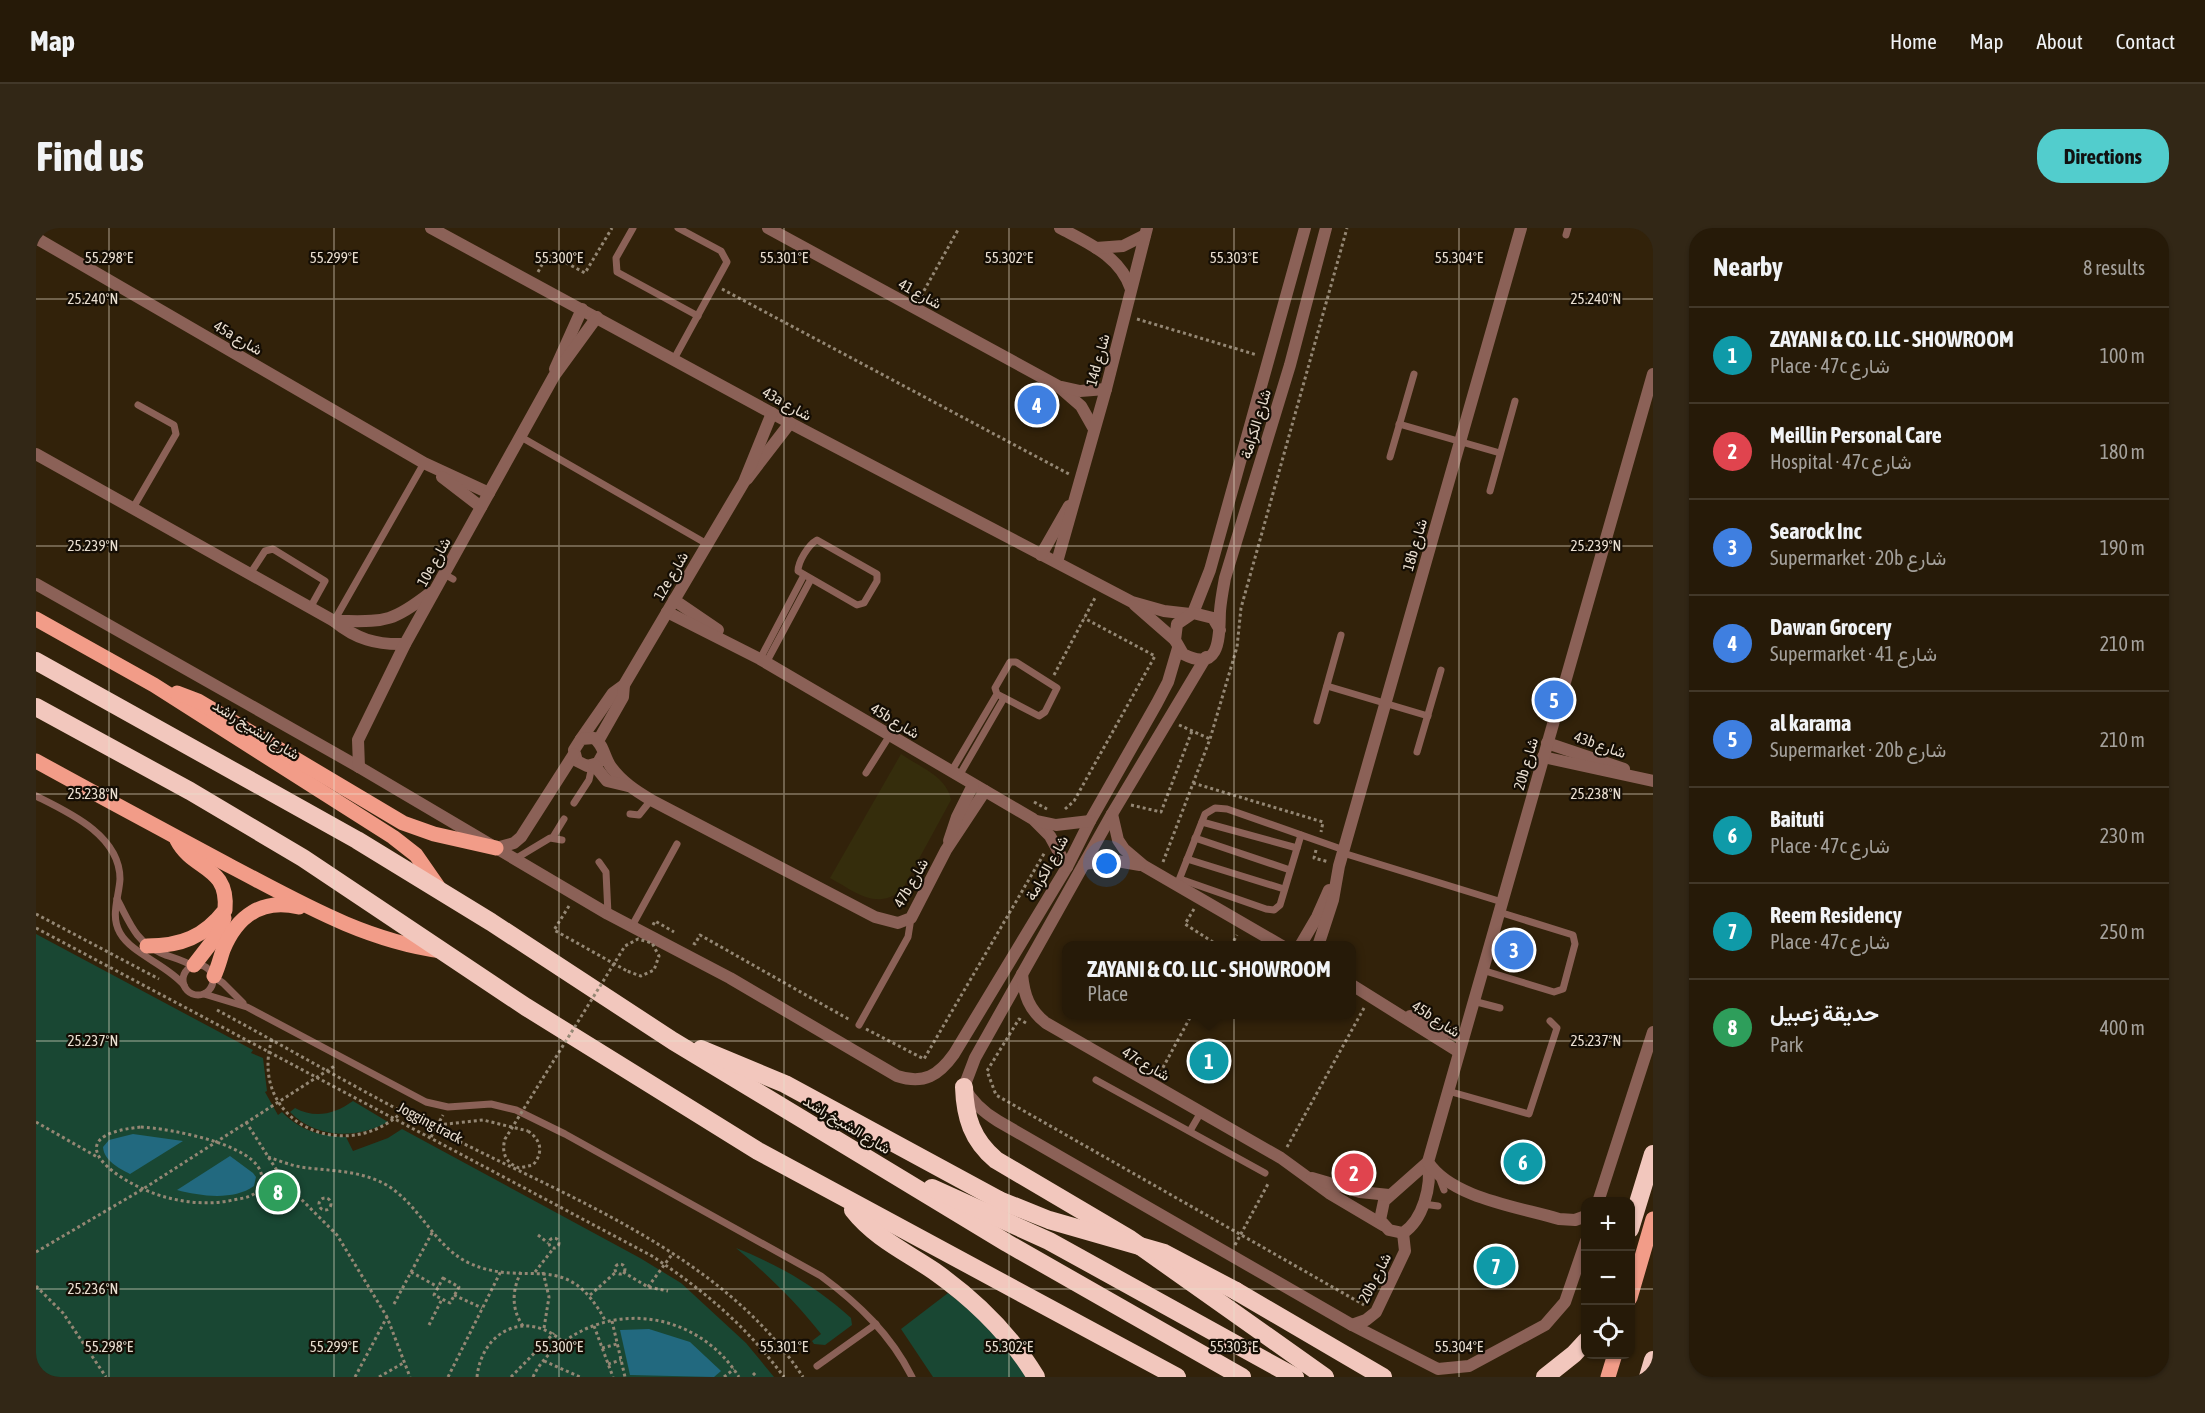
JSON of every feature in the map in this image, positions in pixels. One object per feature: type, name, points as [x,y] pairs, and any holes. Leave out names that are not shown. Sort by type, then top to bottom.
[{"type":"highway","name":"شارع الشيخ راشد","points":[[36,661],[195,748],[441,891],[673,1041],[892,1174],[1007,1243],[1242,1377]]},
{"type":"highway","points":[[36,707],[247,824],[358,893],[442,951],[641,1080],[847,1201],[1177,1377]]},
{"type":"highway","points":[[673,1041],[719,1055],[764,1073],[999,1200],[1049,1220],[1164,1253],[1236,1291],[1383,1377]]},
{"type":"highway","points":[[964,1087],[969,1124],[980,1144],[996,1160],[1130,1239],[1325,1377]]},
{"type":"highway","points":[[1635,1213],[1653,1154]]},
{"type":"highway","points":[[892,1174],[948,1194],[1049,1241],[1295,1377]]},
{"type":"highway","points":[[847,1201],[876,1233],[933,1271],[980,1307],[1015,1346],[1036,1377]]},
{"type":"highway","points":[[1108,1339],[1153,1377]]},
{"type":"highway","points":[[1545,1377],[1581,1346]]},
{"type":"highway","points":[[1648,1377],[1653,1360]]},
{"type":"main road","name":"شارع الشيخ راشد","points":[[36,619],[164,691],[405,845],[425,866],[441,891]]},
{"type":"main road","points":[[164,691],[198,701],[403,823],[434,834],[496,848]]},
{"type":"main road","points":[[36,761],[315,911],[388,940],[442,951]]},
{"type":"main road","points":[[176,837],[188,856],[208,868],[222,883],[225,909],[218,933],[193,966]]},
{"type":"main road","points":[[214,977],[231,932],[249,913],[267,905],[280,904],[315,911]]},
{"type":"main road","points":[[147,946],[176,944],[197,936],[207,930],[225,909]]},
{"type":"main road","points":[[1635,1281],[1653,1219]]},
{"type":"main road","points":[[1608,1377],[1613,1359]]},
{"type":"street","name":"43a شارع","points":[[431,228],[790,423],[1132,602],[1164,611],[1191,613]]},
{"type":"street","name":"شارع 41","points":[[768,228],[1058,386],[1081,406],[1094,429]]},
{"type":"street","points":[[1060,228],[1096,248],[1122,270],[1131,289]]},
{"type":"street","name":"شارع الكرامة","points":[[1191,613],[1210,570],[1305,228]]},
{"type":"street","name":"شارع الكرامة","points":[[1220,630],[1225,578],[1290,364],[1326,228]]},
{"type":"street","name":"18b شارع","points":[[1319,941],[1333,900],[1343,851],[1521,228]]},
{"type":"street","points":[[1096,248],[1123,246],[1146,232]]},
{"type":"street","name":"14d شارع","points":[[1057,562],[1106,389],[1146,232]]},
{"type":"street","name":"45a شارع","points":[[36,238],[424,463],[489,493]]},
{"type":"street","name":"10e شارع","points":[[359,767],[357,749],[361,731],[405,644],[436,589],[448,577],[481,507],[554,376],[582,309]]},
{"type":"street","name":"10e شارع","points":[[554,376],[597,317]]},
{"type":"street","name":"20b شارع","points":[[1423,1204],[1428,1162],[1653,374]]},
{"type":"street","name":"شارع 41","points":[[1058,386],[1080,391],[1106,389]]},
{"type":"street","name":"12e شارع","points":[[744,482],[772,413]]},
{"type":"street","name":"12e شارع","points":[[581,740],[613,693],[624,685],[744,482],[790,423]]},
{"type":"street","points":[[36,454],[368,642],[405,644]]},
{"type":"street","name":"45a شارع","points":[[424,463],[481,507]]},
{"type":"street","name":"14d شارع","points":[[1041,555],[1075,498]]},
{"type":"street","points":[[36,584],[359,767],[608,914],[647,934]]},
{"type":"street","points":[[334,621],[374,623],[388,620],[401,615],[436,589]]},
{"type":"street","name":"45b شارع","points":[[674,600],[742,649]]},
{"type":"street","name":"43a شارع","points":[[1132,602],[1176,644]]},
{"type":"street","name":"45b شارع","points":[[667,612],[742,649],[1028,817],[1050,836],[1067,867]]},
{"type":"street","points":[[1191,613],[1213,618],[1220,630],[1220,643],[1206,657],[1191,658],[1176,644],[1177,624],[1191,613]]},
{"type":"street","name":"شارع الكرامة","points":[[647,934],[730,978],[897,1076],[915,1080],[935,1076],[954,1054],[1067,867],[1090,821],[1168,682],[1176,644]]},
{"type":"street","name":"شارع الكرامة","points":[[964,1087],[975,1058],[1112,814],[1206,657]]},
{"type":"street","name":"12e شارع","points":[[598,741],[623,697],[624,685]]},
{"type":"street","points":[[496,848],[514,843],[521,837],[574,754],[575,746],[581,740],[590,737],[598,741],[603,754],[629,786]]},
{"type":"street","name":"43b شارع","points":[[1548,743],[1626,770],[1647,780]]},
{"type":"street","points":[[574,754],[580,764],[593,766],[608,781],[629,786]]},
{"type":"street","points":[[593,766],[603,754]]},
{"type":"street","name":"43b شارع","points":[[1544,757],[1647,780]]},
{"type":"street","name":"47b شارع","points":[[946,850],[957,817],[973,784]]},
{"type":"street","name":"47b شارع","points":[[629,786],[651,800],[862,909],[886,921],[898,923],[911,918],[946,850],[984,791]]},
{"type":"street","points":[[1112,814],[1118,840],[1144,866]]},
{"type":"street","name":"45b شارع","points":[[1028,817],[1056,825],[1090,821]]},
{"type":"street","points":[[1084,864],[1121,861],[1144,866],[1179,882],[1201,899],[1275,941]]},
{"type":"street","name":"18b شارع","points":[[1302,941],[1317,917],[1338,869]]},
{"type":"street","name":"47c شارع","points":[[1022,974],[1025,996],[1035,1015],[1281,1158],[1359,1213],[1389,1230],[1402,1233]]},
{"type":"street","name":"45b شارع","points":[[1356,987],[1397,1011],[1459,1052]]},
{"type":"street","name":"45b شارع","points":[[1397,1011],[1463,1038]]},
{"type":"street","points":[[1600,1197],[1653,1032]]},
{"type":"street","points":[[964,1087],[975,1104],[990,1117],[1428,1366],[1449,1370],[1469,1366],[1537,1330],[1553,1318],[1569,1292],[1583,1251]]},
{"type":"street","points":[[1383,1225],[1380,1214],[1389,1195],[1407,1183],[1428,1162],[1439,1177],[1457,1188],[1558,1219],[1575,1220],[1581,1218]]},
{"type":"street","name":"47c شارع","points":[[1311,1178],[1360,1192],[1389,1195]]},
{"type":"street","points":[[1402,1233],[1414,1223],[1423,1204]]},
{"type":"street","name":"20b شارع","points":[[1352,1324],[1366,1320],[1376,1312],[1405,1251],[1402,1233]]},
{"type":"lane","points":[[633,228],[616,258],[617,272],[698,316]]},
{"type":"lane","points":[[674,359],[726,267],[724,254],[678,228]]},
{"type":"lane","points":[[1390,457],[1414,374]]},
{"type":"lane","points":[[1490,492],[1515,401]]},
{"type":"lane","points":[[133,508],[176,434],[174,425],[138,405]]},
{"type":"lane","points":[[1399,424],[1500,453]]},
{"type":"lane","points":[[521,436],[707,544]]},
{"type":"lane","points":[[334,621],[424,463]]},
{"type":"lane","points":[[817,540],[878,576],[866,601],[859,605],[807,577],[798,567],[812,543],[817,540]]},
{"type":"lane","points":[[250,574],[265,551],[273,549],[325,581],[310,608]]},
{"type":"lane","points":[[763,661],[807,577]]},
{"type":"lane","points":[[1317,721],[1341,634]]},
{"type":"lane","points":[[1012,661],[1050,681],[1056,685],[1057,690],[1041,716],[1036,716],[997,694],[995,688],[1012,661]]},
{"type":"lane","points":[[1417,752],[1441,670]]},
{"type":"lane","points":[[1327,686],[1428,716]]},
{"type":"lane","points":[[955,774],[997,694]]},
{"type":"lane","points":[[955,774],[1004,698]]},
{"type":"lane","points":[[866,773],[890,735]]},
{"type":"lane","points":[[574,803],[588,790],[593,766]]},
{"type":"lane","points":[[36,796],[83,822],[107,846],[120,877],[116,919],[121,935],[134,948],[165,966],[190,992],[247,1006],[417,1099],[448,1107],[477,1104],[506,1107],[565,1134],[821,1276],[844,1293],[876,1324],[912,1377]]},
{"type":"lane","points":[[630,814],[639,815],[651,800]]},
{"type":"lane","points":[[1301,835],[1280,904],[1270,910],[1179,882],[1195,838],[1208,811],[1221,808],[1301,835],[1501,907],[1573,935],[1575,944],[1563,989],[1554,992],[1482,970]]},
{"type":"lane","points":[[515,859],[553,837],[564,819]]},
{"type":"lane","points":[[1202,822],[1297,848]]},
{"type":"lane","points":[[553,837],[562,840]]},
{"type":"lane","points":[[1195,838],[1290,870]]},
{"type":"lane","points":[[632,926],[677,844]]},
{"type":"lane","points":[[1187,859],[1284,890]]},
{"type":"lane","points":[[599,862],[606,872],[608,914]]},
{"type":"lane","points":[[117,899],[128,926],[147,946],[193,966],[206,966],[214,977],[223,982],[247,1006]]},
{"type":"lane","points":[[859,1025],[908,938],[911,918]]},
{"type":"lane","points":[[184,985],[186,971],[193,966]]},
{"type":"lane","points":[[204,994],[212,987],[214,977]]},
{"type":"lane","points":[[1473,1001],[1500,1008]]},
{"type":"lane","points":[[1448,1091],[1529,1114],[1557,1028],[1550,1021]]},
{"type":"lane","points":[[1096,1080],[1265,1173]]},
{"type":"lane","points":[[1190,1131],[1201,1112]]},
{"type":"lane","points":[[1439,1177],[1444,1190]]},
{"type":"lane","points":[[1423,1204],[1438,1206]]},
{"type":"lane","points":[[817,1366],[876,1324]]},
{"type":"path","points":[[532,283],[548,253],[585,273],[612,228]]},
{"type":"path","points":[[914,308],[959,228]]},
{"type":"path","points":[[1179,882],[1160,871],[1210,739],[1237,647],[1241,608],[1347,228]]},
{"type":"path","points":[[716,285],[1080,480]]},
{"type":"path","points":[[1125,316],[1269,358]]},
{"type":"path","points":[[1290,364],[1308,370]]},
{"type":"path","points":[[1050,681],[1102,586]]},
{"type":"path","points":[[1061,811],[1074,801],[1155,656],[1084,618]]},
{"type":"path","points":[[1120,802],[1161,812],[1192,730]]},
{"type":"path","points":[[1028,817],[1031,801],[1050,810]]},
{"type":"path","points":[[685,938],[695,944],[700,935],[924,1059],[1047,847]]},
{"type":"path","points":[[438,1125],[483,1120],[528,1131],[539,1142],[541,1150],[533,1165],[519,1168],[506,1159],[503,1151],[505,1139],[625,946],[638,939],[652,943],[659,956],[654,970],[641,976],[627,971],[554,930],[576,894]]},
{"type":"path","points":[[1201,899],[1185,924],[1213,941]]},
{"type":"path","points":[[36,914],[169,985]]},
{"type":"path","points":[[647,934],[655,921],[675,932]]},
{"type":"path","name":"Jogging track","points":[[36,928],[396,1118],[664,1264],[719,1304],[757,1342],[784,1377]]},
{"type":"path","points":[[1230,1252],[1370,996]]},
{"type":"path","points":[[210,1006],[435,1129],[673,1252],[727,1292],[753,1317],[803,1377]]},
{"type":"path","points":[[1034,1029],[1019,1019],[987,1071],[996,1095],[1376,1312]]},
{"type":"path","points":[[1153,1085],[1189,1019]]},
{"type":"path","points":[[272,1039],[268,1051],[268,1080],[279,1102],[299,1124],[328,1134],[368,1134],[396,1118],[403,1111]]},
{"type":"path","points":[[36,1252],[143,1189],[327,1070],[346,1061]]},
{"type":"path","points":[[431,1137],[448,1107]]},
{"type":"path","points":[[36,1122],[99,1158],[122,1179],[165,1197],[207,1203],[229,1201],[255,1194],[262,1179],[259,1169],[216,1141],[164,1128],[119,1129],[108,1132],[100,1139],[97,1149],[99,1158]]},
{"type":"path","points":[[246,1122],[285,1183],[337,1235],[387,1317],[410,1377]]},
{"type":"path","points":[[268,1157],[298,1167],[347,1172],[383,1184],[402,1197],[453,1253],[470,1263],[501,1271],[543,1272],[569,1280],[590,1295],[606,1322]]},
{"type":"path","points":[[319,1215],[322,1210],[331,1207],[328,1198],[319,1201],[322,1210]]},
{"type":"path","points":[[394,1304],[433,1232]]},
{"type":"path","points":[[538,1235],[554,1249]]},
{"type":"path","points":[[535,1272],[558,1246],[559,1241],[552,1239],[549,1243]]},
{"type":"path","points":[[648,1287],[673,1252]]},
{"type":"path","points":[[616,1272],[615,1267],[620,1264],[624,1267],[623,1272]]},
{"type":"path","points":[[448,1377],[501,1271]]},
{"type":"path","points":[[411,1272],[438,1287]]},
{"type":"path","points":[[521,1272],[514,1295],[515,1312],[523,1326]]},
{"type":"path","points":[[543,1272],[549,1297],[544,1328]]},
{"type":"path","points":[[590,1295],[616,1272],[623,1272],[648,1287],[668,1291]]},
{"type":"path","points":[[443,1278],[459,1287],[454,1295],[450,1303],[434,1295],[443,1278]]},
{"type":"path","points":[[36,1286],[63,1313],[106,1377]]},
{"type":"path","points":[[454,1295],[482,1308]]},
{"type":"path","points":[[429,1324],[442,1299]]},
{"type":"path","points":[[362,1377],[355,1375],[387,1317]]},
{"type":"path","points":[[532,1377],[563,1342],[606,1322],[642,1317],[670,1322],[696,1334],[719,1351],[739,1377]]},
{"type":"path","points":[[612,1321],[625,1377]]},
{"type":"path","points":[[477,1377],[478,1366],[488,1346],[505,1332],[523,1326],[544,1328],[554,1333],[563,1342]]},
{"type":"path","points":[[594,1326],[613,1377]]},
{"type":"path","points":[[512,1377],[554,1333]]},
{"type":"path","points":[[602,1348],[617,1344]]},
{"type":"path","points":[[608,1364],[621,1360]]},
{"type":"path","points":[[544,1361],[580,1377]]},
{"type":"path","points":[[379,1377],[405,1362]]},
{"type":"path","points":[[724,1377],[734,1369]]},
{"type":"path","points":[[753,1373],[757,1377]]},
{"type":"green space","points":[[36,934],[253,1050],[251,1053],[263,1058],[267,1091],[265,1092],[278,1115],[282,1112],[296,1124],[311,1131],[346,1137],[353,1151],[388,1138],[402,1129],[640,1258],[681,1283],[746,1343],[774,1377],[36,1377]]},
{"type":"green space","points":[[353,1101],[388,1122],[376,1128],[337,1134],[312,1127],[300,1121],[290,1112],[295,1108],[317,1114],[332,1112]]},
{"type":"green space","points":[[736,1248],[782,1269],[811,1287],[851,1318],[852,1325],[825,1345],[814,1344],[812,1341],[821,1334],[781,1289]]},
{"type":"green space","points":[[948,1293],[971,1311],[991,1332],[1027,1377],[933,1377],[901,1329]]},
{"type":"sand","points":[[901,754],[938,778],[951,800],[902,890],[883,899],[874,899],[857,893],[830,878]]},
{"type":"water","points":[[133,1134],[183,1141],[130,1174],[109,1160],[103,1147],[109,1140]]},
{"type":"water","points":[[230,1156],[253,1173],[256,1177],[254,1186],[236,1194],[216,1196],[177,1190]]},
{"type":"water","points":[[649,1329],[690,1342],[721,1371],[714,1377],[630,1375],[620,1330]]},
{"type":"place","name":"Dawan Grocery","points":[[1037,405]]},
{"type":"place","name":"al karama","points":[[1554,700]]},
{"type":"place","name":"Searock Inc","points":[[1514,950]]},
{"type":"place","name":"ZAYANI & CO. LLC - SHOWROOM","points":[[1209,1061]]},
{"type":"place","name":"Baituti","points":[[1523,1162]]},
{"type":"place","name":"Meillin Personal Care","points":[[1354,1173]]},
{"type":"place","name":"حديقة زعبيل","points":[[278,1192]]},
{"type":"place","name":"Reem Residency","points":[[1496,1266]]}]
